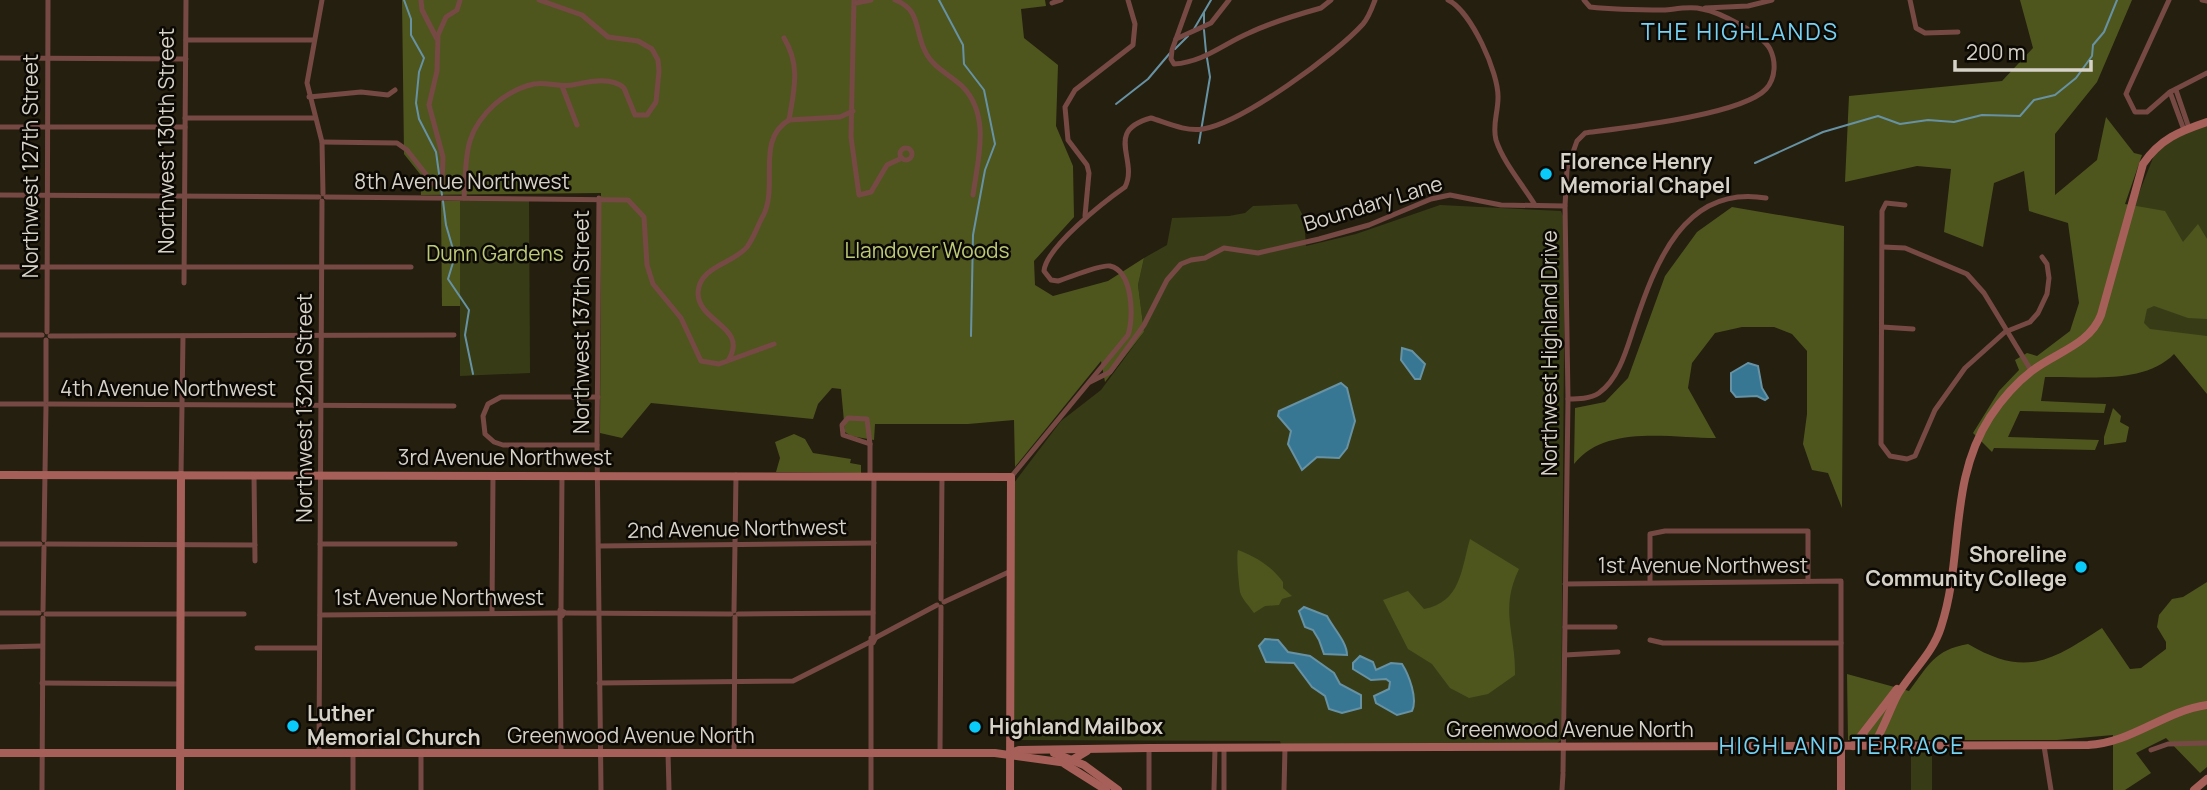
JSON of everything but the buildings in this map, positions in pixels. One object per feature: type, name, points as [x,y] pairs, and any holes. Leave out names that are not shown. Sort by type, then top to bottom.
[{"type":"street","name":"Northwest 127th Street","points":[[42,790],[48,0]]},
{"type":"street","name":"Northwest 130th Street","points":[[184,283],[186,0]]},
{"type":"street","name":"Northwest 132nd Street","points":[[319,753],[322,142],[309,97],[307,79],[322,0]]},
{"type":"street","points":[[421,0],[437,40]]},
{"type":"street","points":[[322,142],[393,142],[404,148],[440,187],[443,151],[429,113],[437,71],[437,40],[446,17],[456,11],[460,0]]},
{"type":"street","points":[[462,198],[468,142],[482,116],[503,98],[523,87],[603,81],[619,83],[626,91],[633,113],[645,116],[656,102],[659,62],[653,50],[645,44],[608,37],[582,15],[539,0]]},
{"type":"street","points":[[871,0],[855,1],[852,152],[859,195],[871,192],[887,165],[902,158]]},
{"type":"street","points":[[895,0],[915,15],[928,56],[964,89],[975,105],[981,135],[973,195]]},
{"type":"street","points":[[1052,4],[1061,0]]},
{"type":"street","points":[[1085,216],[1089,173],[1087,165],[1068,140],[1065,107],[1075,90],[1133,45],[1135,24],[1128,0]]},
{"type":"street","points":[[1190,0],[1172,62],[1196,60],[1244,34],[1321,8],[1331,0]]},
{"type":"street","points":[[1177,39],[1211,23],[1229,0]]},
{"type":"street","points":[[1085,216],[1128,182],[1124,149],[1132,126],[1151,118],[1185,129],[1200,130],[1217,125],[1284,88],[1334,51],[1363,24],[1376,0]]},
{"type":"street","points":[[1448,0],[1469,22],[1495,73],[1498,97],[1493,126],[1497,143],[1535,205]]},
{"type":"street","name":"Northwest Highland Drive","points":[[1562,790],[1568,399],[1565,206],[1567,169],[1577,141],[1586,133],[1673,121],[1745,101],[1766,89],[1774,75],[1774,61],[1766,41],[1757,34],[1702,9],[1624,11],[1590,7],[1584,0]]},
{"type":"street","points":[[1702,9],[1748,6],[1772,0]]},
{"type":"street","points":[[1910,0],[1916,28],[1924,33],[1958,32]]},
{"type":"street","points":[[2169,0],[2126,94],[2131,107],[2141,114],[2147,112],[2173,91],[2207,73]]},
{"type":"street","points":[[784,38],[794,57],[796,72],[789,120]]},
{"type":"street","points":[[186,40],[314,40]]},
{"type":"street","points":[[0,58],[186,59]]},
{"type":"street","points":[[562,86],[578,125]]},
{"type":"street","points":[[309,97],[361,92],[388,95],[395,90]]},
{"type":"street","points":[[2173,91],[2186,129]]},
{"type":"street","points":[[729,359],[733,348],[732,335],[702,308],[698,297],[699,285],[706,274],[748,244],[768,202],[772,141],[780,127],[789,120],[840,117],[853,111]]},
{"type":"street","points":[[185,118],[315,118]]},
{"type":"street","points":[[1870,746],[1888,721],[1898,695],[1928,653],[1942,626],[1961,489],[1971,454],[1997,408],[2032,372],[2085,339],[2097,324],[2143,164],[2158,144],[2186,129],[2207,122]]},
{"type":"street","points":[[0,127],[185,127]]},
{"type":"street","name":"8th Avenue Northwest","points":[[0,195],[628,200],[639,209],[645,222],[647,265],[653,284],[681,318],[701,361],[715,365],[729,359]]},
{"type":"street","name":"Boundary Lane","points":[[1087,383],[1110,372],[1144,325],[1167,279],[1181,264],[1191,260],[1205,258],[1224,248],[1258,253],[1319,239],[1369,225],[1431,199],[1450,195],[1502,205],[1565,206]]},
{"type":"street","points":[[1568,399],[1592,396],[1611,381],[1626,351],[1659,261],[1675,236],[1700,210],[1726,197],[1766,198]]},
{"type":"street","name":"Northwest 137th Street","points":[[599,198],[598,753],[602,760],[601,790]]},
{"type":"street","points":[[1905,205],[1893,201],[1884,206],[1881,444],[1885,452],[1897,458],[1915,456],[1935,410],[1949,388],[1983,349],[2006,332],[2030,322],[2043,304],[2049,278],[2047,264],[2042,257]]},
{"type":"street","name":"Boundary Lane","points":[[1011,477],[1128,334],[1133,321],[1124,278],[1119,270],[1106,266],[1058,281],[1051,280],[1044,271],[1050,254],[1068,238],[1085,216]]},
{"type":"street","points":[[1883,247],[1905,248],[1967,274],[1984,293],[2032,372]]},
{"type":"street","points":[[0,267],[411,267]]},
{"type":"street","points":[[1882,327],[1913,329]]},
{"type":"street","points":[[0,335],[454,335]]},
{"type":"street","points":[[180,790],[183,336]]},
{"type":"street","points":[[729,359],[775,344]]},
{"type":"street","points":[[597,445],[499,444],[487,437],[483,423],[486,406],[501,397],[598,397]]},
{"type":"street","name":"4th Avenue Northwest","points":[[0,404],[454,406]]},
{"type":"street","points":[[870,444],[844,437],[841,428],[845,420],[857,416],[867,419],[870,444],[874,543],[871,790]]},
{"type":"street","name":"3rd Avenue Northwest","points":[[0,475],[1011,477]]},
{"type":"street","points":[[254,475],[255,561]]},
{"type":"street","points":[[492,613],[493,475]]},
{"type":"street","points":[[561,753],[562,475]]},
{"type":"street","points":[[734,753],[736,475]]},
{"type":"street","points":[[940,752],[942,476]]},
{"type":"street","points":[[1010,790],[1011,477]]},
{"type":"street","points":[[1650,582],[1650,534],[1665,531],[1808,531],[1808,581]]},
{"type":"street","name":"2nd Avenue Northwest","points":[[600,546],[874,543]]},
{"type":"street","points":[[0,544],[255,545]]},
{"type":"street","points":[[320,544],[455,544]]},
{"type":"street","points":[[599,683],[793,681],[940,603],[1011,571]]},
{"type":"street","name":"1st Avenue Northwest","points":[[1565,584],[1841,581],[1841,643]]},
{"type":"street","points":[[0,613],[244,614]]},
{"type":"street","name":"1st Avenue Northwest","points":[[320,615],[873,613]]},
{"type":"street","points":[[1565,627],[1615,627]]},
{"type":"street","points":[[1650,640],[1663,643],[1841,643],[1842,790]]},
{"type":"street","points":[[0,647],[42,647]]},
{"type":"street","points":[[257,648],[319,648]]},
{"type":"street","points":[[1565,654],[1618,652]]},
{"type":"street","points":[[1853,746],[1867,725],[1928,653]]},
{"type":"street","points":[[42,683],[181,684]]},
{"type":"street","name":"Greenwood Avenue North","points":[[1010,753],[1019,750],[1284,747],[1563,749],[2044,746],[2110,743],[2172,715],[2207,705]]},
{"type":"street","points":[[1867,725],[1870,746]]},
{"type":"street","points":[[2151,750],[2168,744],[2207,743]]},
{"type":"street","points":[[2044,746],[2051,790]]},
{"type":"street","points":[[1284,747],[1284,790]]},
{"type":"street","points":[[1149,790],[1150,748]]},
{"type":"street","points":[[1214,790],[1214,768],[1220,748]]},
{"type":"street","points":[[1220,748],[1224,790]]},
{"type":"street","name":"Greenwood Avenue North","points":[[0,753],[940,752],[1010,753],[1062,762],[1074,760],[1093,749]]},
{"type":"street","points":[[1047,751],[1074,760],[1118,790]]},
{"type":"street","points":[[353,753],[354,790]]},
{"type":"street","points":[[421,753],[421,790]]},
{"type":"street","points":[[668,753],[669,790]]},
{"type":"street","points":[[1062,762],[1105,790]]},
{"type":"street","points":[[1214,768],[1224,768]]},
{"type":"street","points":[[2194,790],[2207,779]]},
{"type":"green space","name":"Llandover Woods","points":[[402,0],[1045,0],[1046,6],[1021,9],[1024,38],[1058,65],[1056,126],[1073,166],[1074,217],[1034,261],[1035,285],[1053,296],[1108,281],[1144,258],[1138,285],[1144,332],[1105,382],[1101,361],[1015,467],[1014,420],[968,424],[875,424],[874,440],[851,436],[845,432],[841,389],[832,388],[818,404],[813,419],[651,403],[622,438],[600,433],[601,193],[421,195],[420,174],[404,154]]},
{"type":"green space","points":[[2020,0],[2132,0],[2097,82],[2055,134],[2055,195],[2097,160],[2106,117],[2134,153],[2142,155],[2125,204],[2165,211],[2183,242],[2198,224],[2207,239],[2207,319],[2188,318],[2154,306],[2147,309],[2144,323],[2150,329],[2207,336],[2207,394],[2174,354],[2147,371],[2131,375],[2045,377],[2041,401],[2106,404],[2104,413],[2020,411],[2008,437],[2099,440],[2095,450],[1994,448],[1992,452],[1973,433],[1999,391],[2019,370],[2015,360],[2027,353],[2037,356],[2070,331],[2079,303],[2068,223],[2029,211],[2024,171],[1994,183],[1983,247],[1944,232],[1951,169],[1917,166],[1845,182],[1849,96],[2002,81],[2033,48]]},
{"type":"green space","points":[[2207,125],[2207,341],[2101,321],[2133,208],[2155,153],[2187,131]]},
{"type":"green space","name":"Dunn Gardens","points":[[529,200],[530,373],[460,376],[460,201]]},
{"type":"green space","points":[[441,201],[460,201],[460,306],[442,306]]},
{"type":"green space","points":[[1297,204],[1304,218],[1306,246],[1356,234],[1440,205],[1561,211],[1565,221],[1561,740],[1556,744],[1281,745],[1280,741],[1014,740],[1014,483],[1061,421],[1101,390],[1144,332],[1138,285],[1144,258],[1167,245],[1172,218],[1229,216],[1245,213],[1253,206]]},
{"type":"green space","points":[[1732,207],[1844,226],[1842,508],[1828,473],[1812,470],[1803,444],[1807,414],[1807,351],[1792,334],[1774,327],[1742,327],[1715,333],[1692,363],[1688,388],[1716,438],[1621,438],[1587,451],[1574,464],[1575,408],[1605,402],[1628,378],[1665,276],[1697,232]]},
{"type":"green space","points":[[2113,408],[2121,416],[2120,422],[2129,427],[2126,442],[2104,445],[2104,437]]},
{"type":"green space","points":[[794,434],[805,439],[813,453],[851,459],[850,463],[861,465],[861,473],[776,472],[780,458],[775,442]]},
{"type":"green space","points":[[1470,539],[1519,569],[1513,584],[1509,610],[1515,675],[1488,694],[1469,698],[1450,688],[1432,664],[1408,649],[1383,600],[1408,591],[1424,609],[1446,599],[1458,583]]},
{"type":"green space","points":[[1238,550],[1269,567],[1292,596],[1282,599],[1279,605],[1265,606],[1254,613],[1240,592]]},
{"type":"green space","points":[[2207,582],[2207,767],[2200,773],[2166,738],[2136,753],[2151,773],[2125,790],[2113,790],[2113,735],[2057,740],[1848,740],[1847,674],[1909,691],[1927,666],[1947,650],[1968,644],[2006,660],[2022,663],[2038,661],[2068,649],[2102,628],[2130,669],[2141,668],[2166,649],[2166,642],[2157,627],[2159,615],[2172,599],[2183,597]]},
{"type":"green space","points":[[1911,752],[1932,752],[1932,790],[1911,790]]},
{"type":"water","points":[[1402,348],[1412,351],[1425,364],[1420,379],[1415,379],[1401,360]]},
{"type":"water","points":[[1748,363],[1758,366],[1762,388],[1768,398],[1765,400],[1757,396],[1736,397],[1731,391],[1731,373]]},
{"type":"water","points":[[1341,383],[1347,388],[1355,421],[1347,448],[1339,458],[1317,457],[1302,470],[1288,444],[1291,431],[1278,416],[1279,411]]},
{"type":"water","points":[[1304,607],[1327,616],[1342,640],[1347,655],[1324,654],[1313,630],[1305,627],[1299,611]]},
{"type":"water","points":[[1265,639],[1278,640],[1288,652],[1310,656],[1334,673],[1340,684],[1361,695],[1361,708],[1342,713],[1329,709],[1325,696],[1312,687],[1294,663],[1266,662],[1259,646]]},
{"type":"water","points":[[1360,656],[1373,662],[1376,670],[1391,663],[1402,664],[1413,694],[1412,711],[1397,715],[1376,703],[1374,696],[1389,689],[1390,682],[1386,679],[1371,680],[1353,669],[1353,663]]},
{"type":"waterway","points":[[404,0],[411,19],[411,35],[424,58],[419,72],[416,103],[419,119],[436,152],[442,195]]},
{"type":"waterway","points":[[939,0],[963,45],[964,64],[984,90],[995,144],[985,170],[973,235],[971,336]]},
{"type":"waterway","points":[[1194,29],[1211,0]]},
{"type":"waterway","points":[[1755,163],[1823,132],[1878,116],[1900,124],[1928,120],[1954,122],[1982,115],[2020,116],[2034,100],[2055,95],[2076,78],[2092,56],[2093,45],[2104,32],[2117,0]]},
{"type":"waterway","points":[[1204,13],[1204,25]]},
{"type":"waterway","points":[[1204,30],[1206,52]]},
{"type":"waterway","points":[[1175,49],[1188,36]]},
{"type":"waterway","points":[[1116,104],[1148,79],[1170,53]]},
{"type":"waterway","points":[[1199,143],[1210,77],[1207,58]]},
{"type":"waterway","points":[[443,201],[446,225],[455,256],[448,279],[469,310],[465,335],[473,374]]},
{"type":"place","name":"Florence Henry Memorial Chapel","points":[[1546,174]]},
{"type":"place","name":"Shoreline Community College","points":[[2081,567]]},
{"type":"place","name":"Luther Memorial Church","points":[[293,726]]},
{"type":"place","name":"Highland Mailbox","points":[[975,727]]},
{"type":"district","name":"THE HIGHLANDS","points":[[1740,32]]},
{"type":"district","name":"HIGHLAND TERRACE","points":[[1842,746]]}]
